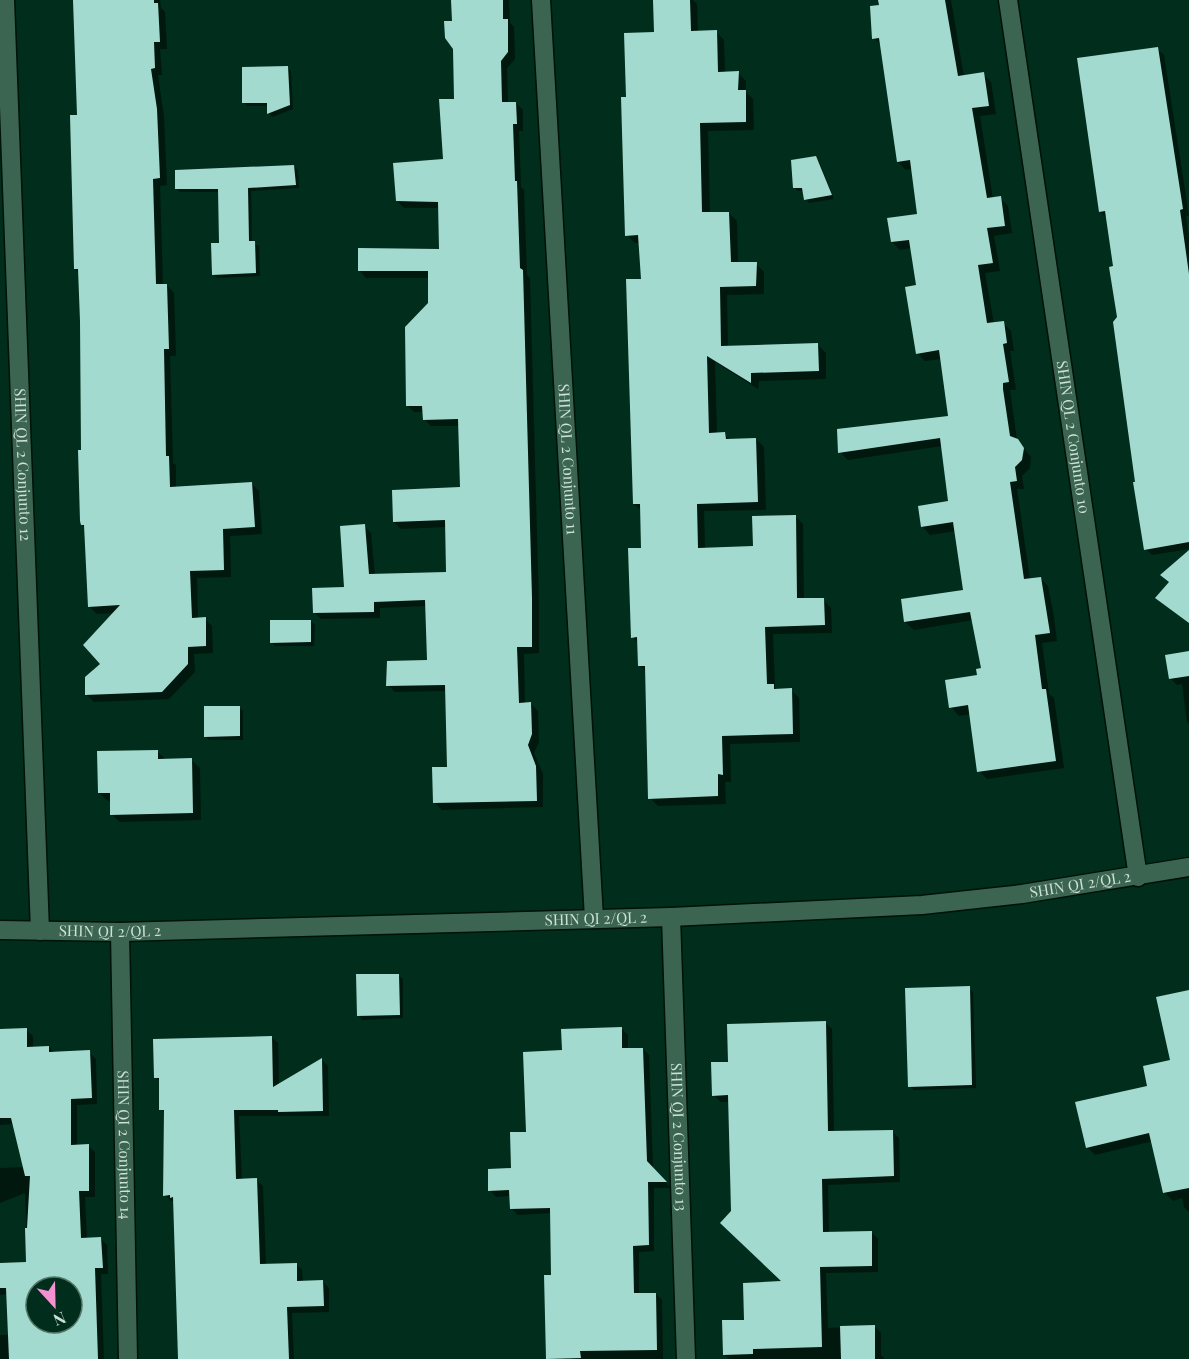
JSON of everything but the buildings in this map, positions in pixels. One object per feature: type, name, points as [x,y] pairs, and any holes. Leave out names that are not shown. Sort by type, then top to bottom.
[{"type":"street","name":"SHIN QL 2 Conjunto 12","points":[[5,0],[40,931]]},
{"type":"street","name":"SHIN QL 2 Conjunto 11","points":[[541,0],[594,918]]},
{"type":"street","name":"SHIN QL 2 Conjunto 10","points":[[1008,0],[1138,877]]},
{"type":"street","name":"SHIN QI 2/QL 2","points":[[0,930],[120,932],[671,917],[922,905],[1022,894],[1189,867]]},
{"type":"street","name":"SHIN QI 2 Conjunto 13","points":[[671,917],[686,1359]]},
{"type":"street","name":"SHIN QI 2 Conjunto 14","points":[[120,932],[128,1359]]}]
